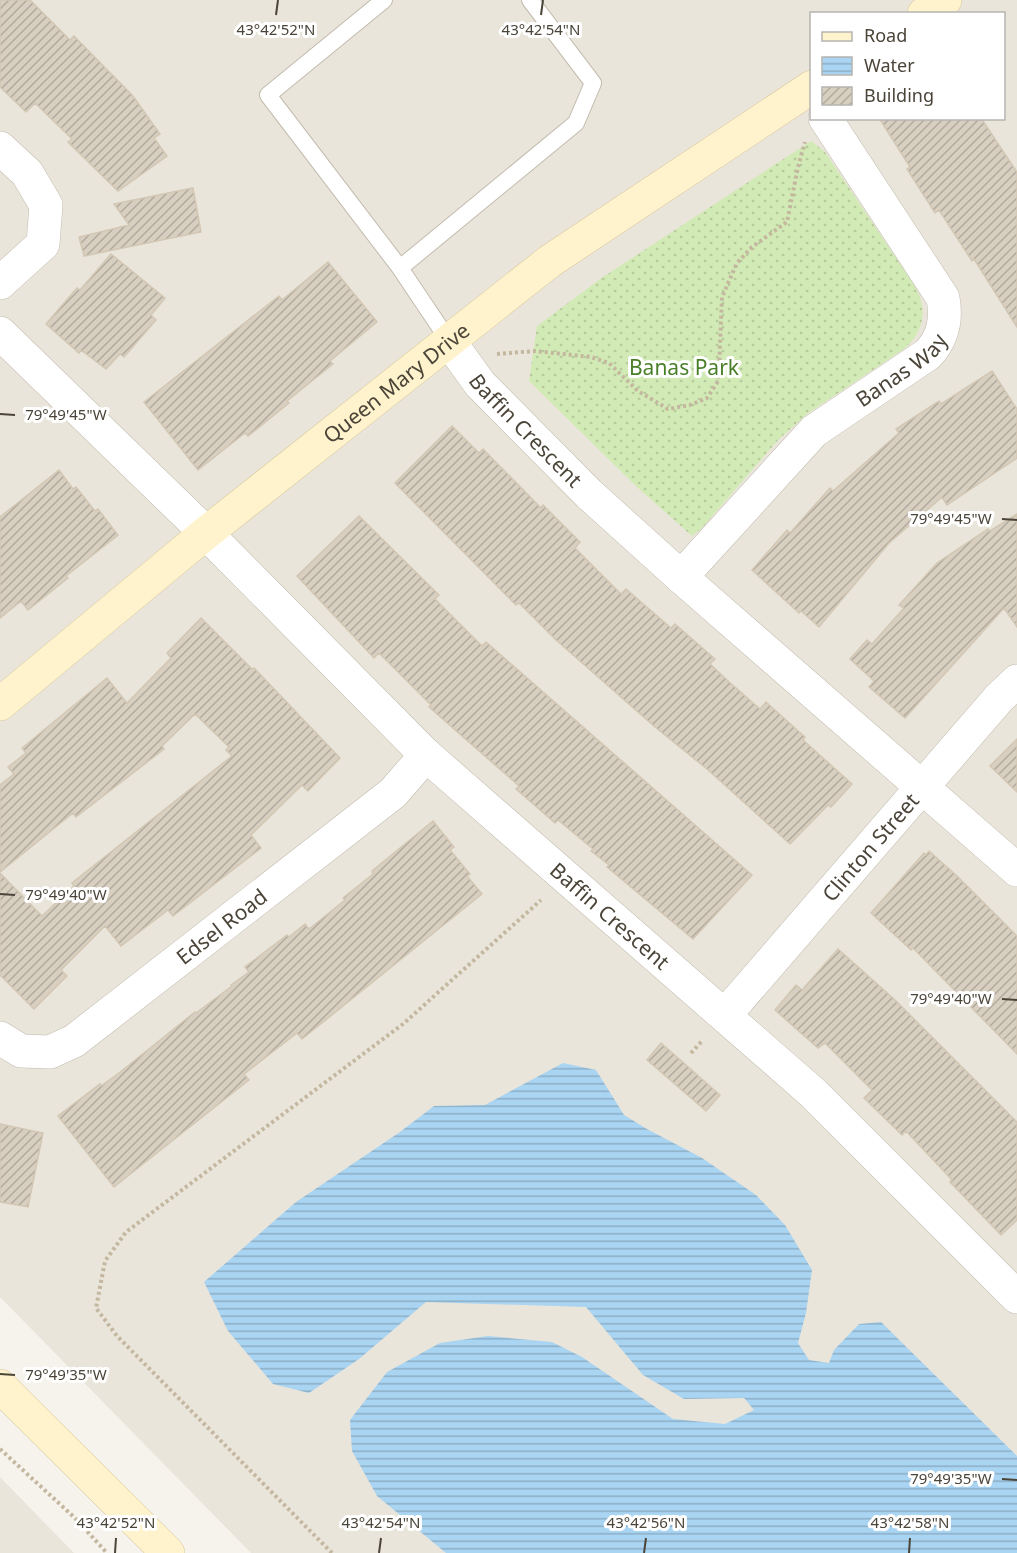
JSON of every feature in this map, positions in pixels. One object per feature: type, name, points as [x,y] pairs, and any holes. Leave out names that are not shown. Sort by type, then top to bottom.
[{"type":"street","points":[[927,12],[945,0]]},
{"type":"street","name":"Queen Mary Drive","points":[[0,704],[206,533],[550,261],[810,91]]},
{"type":"street","name":"Banas Way","points":[[681,577],[814,431],[928,354],[936,346],[945,322],[942,298],[815,130]]},
{"type":"street","points":[[0,148],[27,173],[46,205],[43,244],[0,283]]},
{"type":"street","name":"Baffin Crescent","points":[[0,333],[206,533],[426,755],[813,1093],[1017,1297]]},
{"type":"street","name":"Baffin Crescent","points":[[449,341],[488,392],[589,494],[1017,870]]},
{"type":"street","name":"Clinton Street","points":[[725,1015],[999,698],[1017,681]]},
{"type":"street","name":"Edsel Road","points":[[0,1038],[21,1051],[50,1052],[74,1041],[393,793],[426,755]]},
{"type":"street","points":[[0,1386],[168,1553]]},
{"type":"lane","points":[[384,0],[268,95],[400,268],[449,341]]},
{"type":"lane","points":[[400,268],[576,123],[593,83],[531,0]]},
{"type":"path","points":[[497,354],[535,351],[591,357],[609,363],[638,391],[668,409],[690,405],[707,398],[717,383],[719,370],[722,297],[736,263],[752,247],[787,222],[798,167],[815,130]]},
{"type":"path","points":[[332,1553],[117,1336],[96,1308],[105,1261],[126,1232],[403,1024],[541,900]]},
{"type":"path","points":[[691,1053],[703,1040]]},
{"type":"path","points":[[0,1449],[75,1518],[107,1553]]},
{"type":"shaded area","points":[[0,0],[1017,0],[1017,1553],[251,1553],[0,1297]]},
{"type":"shaded area","points":[[0,1477],[74,1553],[0,1553]]},
{"type":"green space","name":"Banas Park","points":[[811,141],[825,152],[914,285],[923,311],[920,327],[904,349],[807,414],[778,440],[702,528],[692,536],[638,488],[529,381],[537,326],[603,277]]},
{"type":"water","points":[[563,1063],[596,1070],[624,1115],[702,1158],[756,1195],[785,1225],[812,1270],[806,1313],[798,1343],[809,1360],[829,1363],[834,1350],[859,1324],[881,1322],[1017,1456],[1017,1553],[446,1553],[377,1496],[352,1451],[350,1420],[387,1372],[440,1343],[488,1336],[552,1342],[582,1357],[673,1419],[725,1424],[754,1410],[744,1398],[684,1399],[643,1375],[586,1307],[426,1302],[359,1359],[309,1393],[273,1384],[228,1331],[204,1282],[296,1202],[400,1132],[434,1106],[485,1105]]},
{"type":"building","points":[[0,0],[30,0],[70,40],[74,36],[133,96],[160,134],[154,138],[167,156],[118,191],[68,142],[72,139],[35,103],[26,112],[0,87]]},
{"type":"building","points":[[880,120],[982,120],[1017,172],[1017,327],[974,259],[972,261],[939,210],[935,213],[907,169],[910,167]]},
{"type":"building","points":[[193,188],[201,232],[84,256],[79,237],[129,225],[114,204]]},
{"type":"building","points":[[111,254],[165,298],[151,315],[156,320],[124,357],[120,354],[106,369],[81,350],[79,353],[46,324]]},
{"type":"building","points":[[328,262],[377,322],[330,361],[333,364],[287,401],[289,403],[248,436],[245,433],[198,470],[144,402],[279,296],[282,300]]},
{"type":"building","points":[[992,371],[1017,409],[1017,458],[947,505],[942,497],[889,543],[819,627],[801,611],[799,613],[752,570],[787,530],[790,533],[830,488],[833,491],[899,433],[896,429],[939,401],[941,404]]},
{"type":"building","points":[[452,426],[479,453],[483,449],[541,508],[543,505],[580,542],[575,548],[621,594],[626,589],[671,628],[675,624],[715,659],[710,664],[727,680],[760,709],[766,702],[805,737],[803,740],[852,784],[831,807],[828,805],[790,844],[707,769],[655,727],[556,640],[519,603],[516,605],[395,483]]},
{"type":"building","points":[[59,470],[73,489],[76,487],[95,511],[98,509],[118,535],[28,610],[21,601],[0,618],[0,517]]},
{"type":"building","points":[[1017,514],[1017,627],[1004,608],[905,718],[869,687],[874,681],[850,659],[867,640],[872,644],[904,608],[899,605],[937,563],[988,529],[990,531]]},
{"type":"building","points":[[359,516],[439,595],[435,599],[482,646],[486,642],[752,875],[693,939],[607,867],[609,865],[591,851],[593,849],[558,820],[555,823],[516,789],[519,786],[429,707],[431,705],[379,653],[374,658],[297,576]]},
{"type":"building","points":[[201,618],[252,669],[254,668],[340,758],[308,791],[302,785],[251,835],[261,848],[173,916],[168,910],[121,946],[105,926],[61,970],[67,976],[34,1009],[0,975],[0,873],[42,916],[74,886],[72,883],[232,756],[226,750],[229,747],[195,714],[162,746],[164,749],[76,817],[73,813],[0,872],[0,785],[14,774],[8,767],[26,753],[22,748],[107,678],[127,703],[171,658],[167,653]]},
{"type":"building","points":[[1017,739],[1017,792],[990,766]]},
{"type":"building","points":[[433,821],[454,847],[450,850],[470,874],[467,876],[482,894],[302,1039],[297,1033],[244,1074],[249,1080],[114,1187],[58,1116],[100,1084],[101,1086],[119,1073],[195,1012],[232,986],[249,972],[245,967],[287,935],[289,937],[305,924],[309,929],[345,900],[343,898],[373,874],[372,871]]},
{"type":"building","points":[[929,851],[1017,936],[1017,1054],[913,948],[911,950],[871,913],[924,853],[926,855]]},
{"type":"building","points":[[838,949],[894,999],[1017,1122],[1017,1220],[1001,1235],[950,1182],[952,1180],[906,1131],[902,1135],[864,1098],[872,1090],[825,1043],[818,1048],[775,1010],[796,985],[802,990]]},
{"type":"building","points":[[661,1043],[720,1095],[706,1111],[647,1060]]},
{"type":"building","points":[[0,1124],[43,1133],[28,1207],[0,1202]]}]
